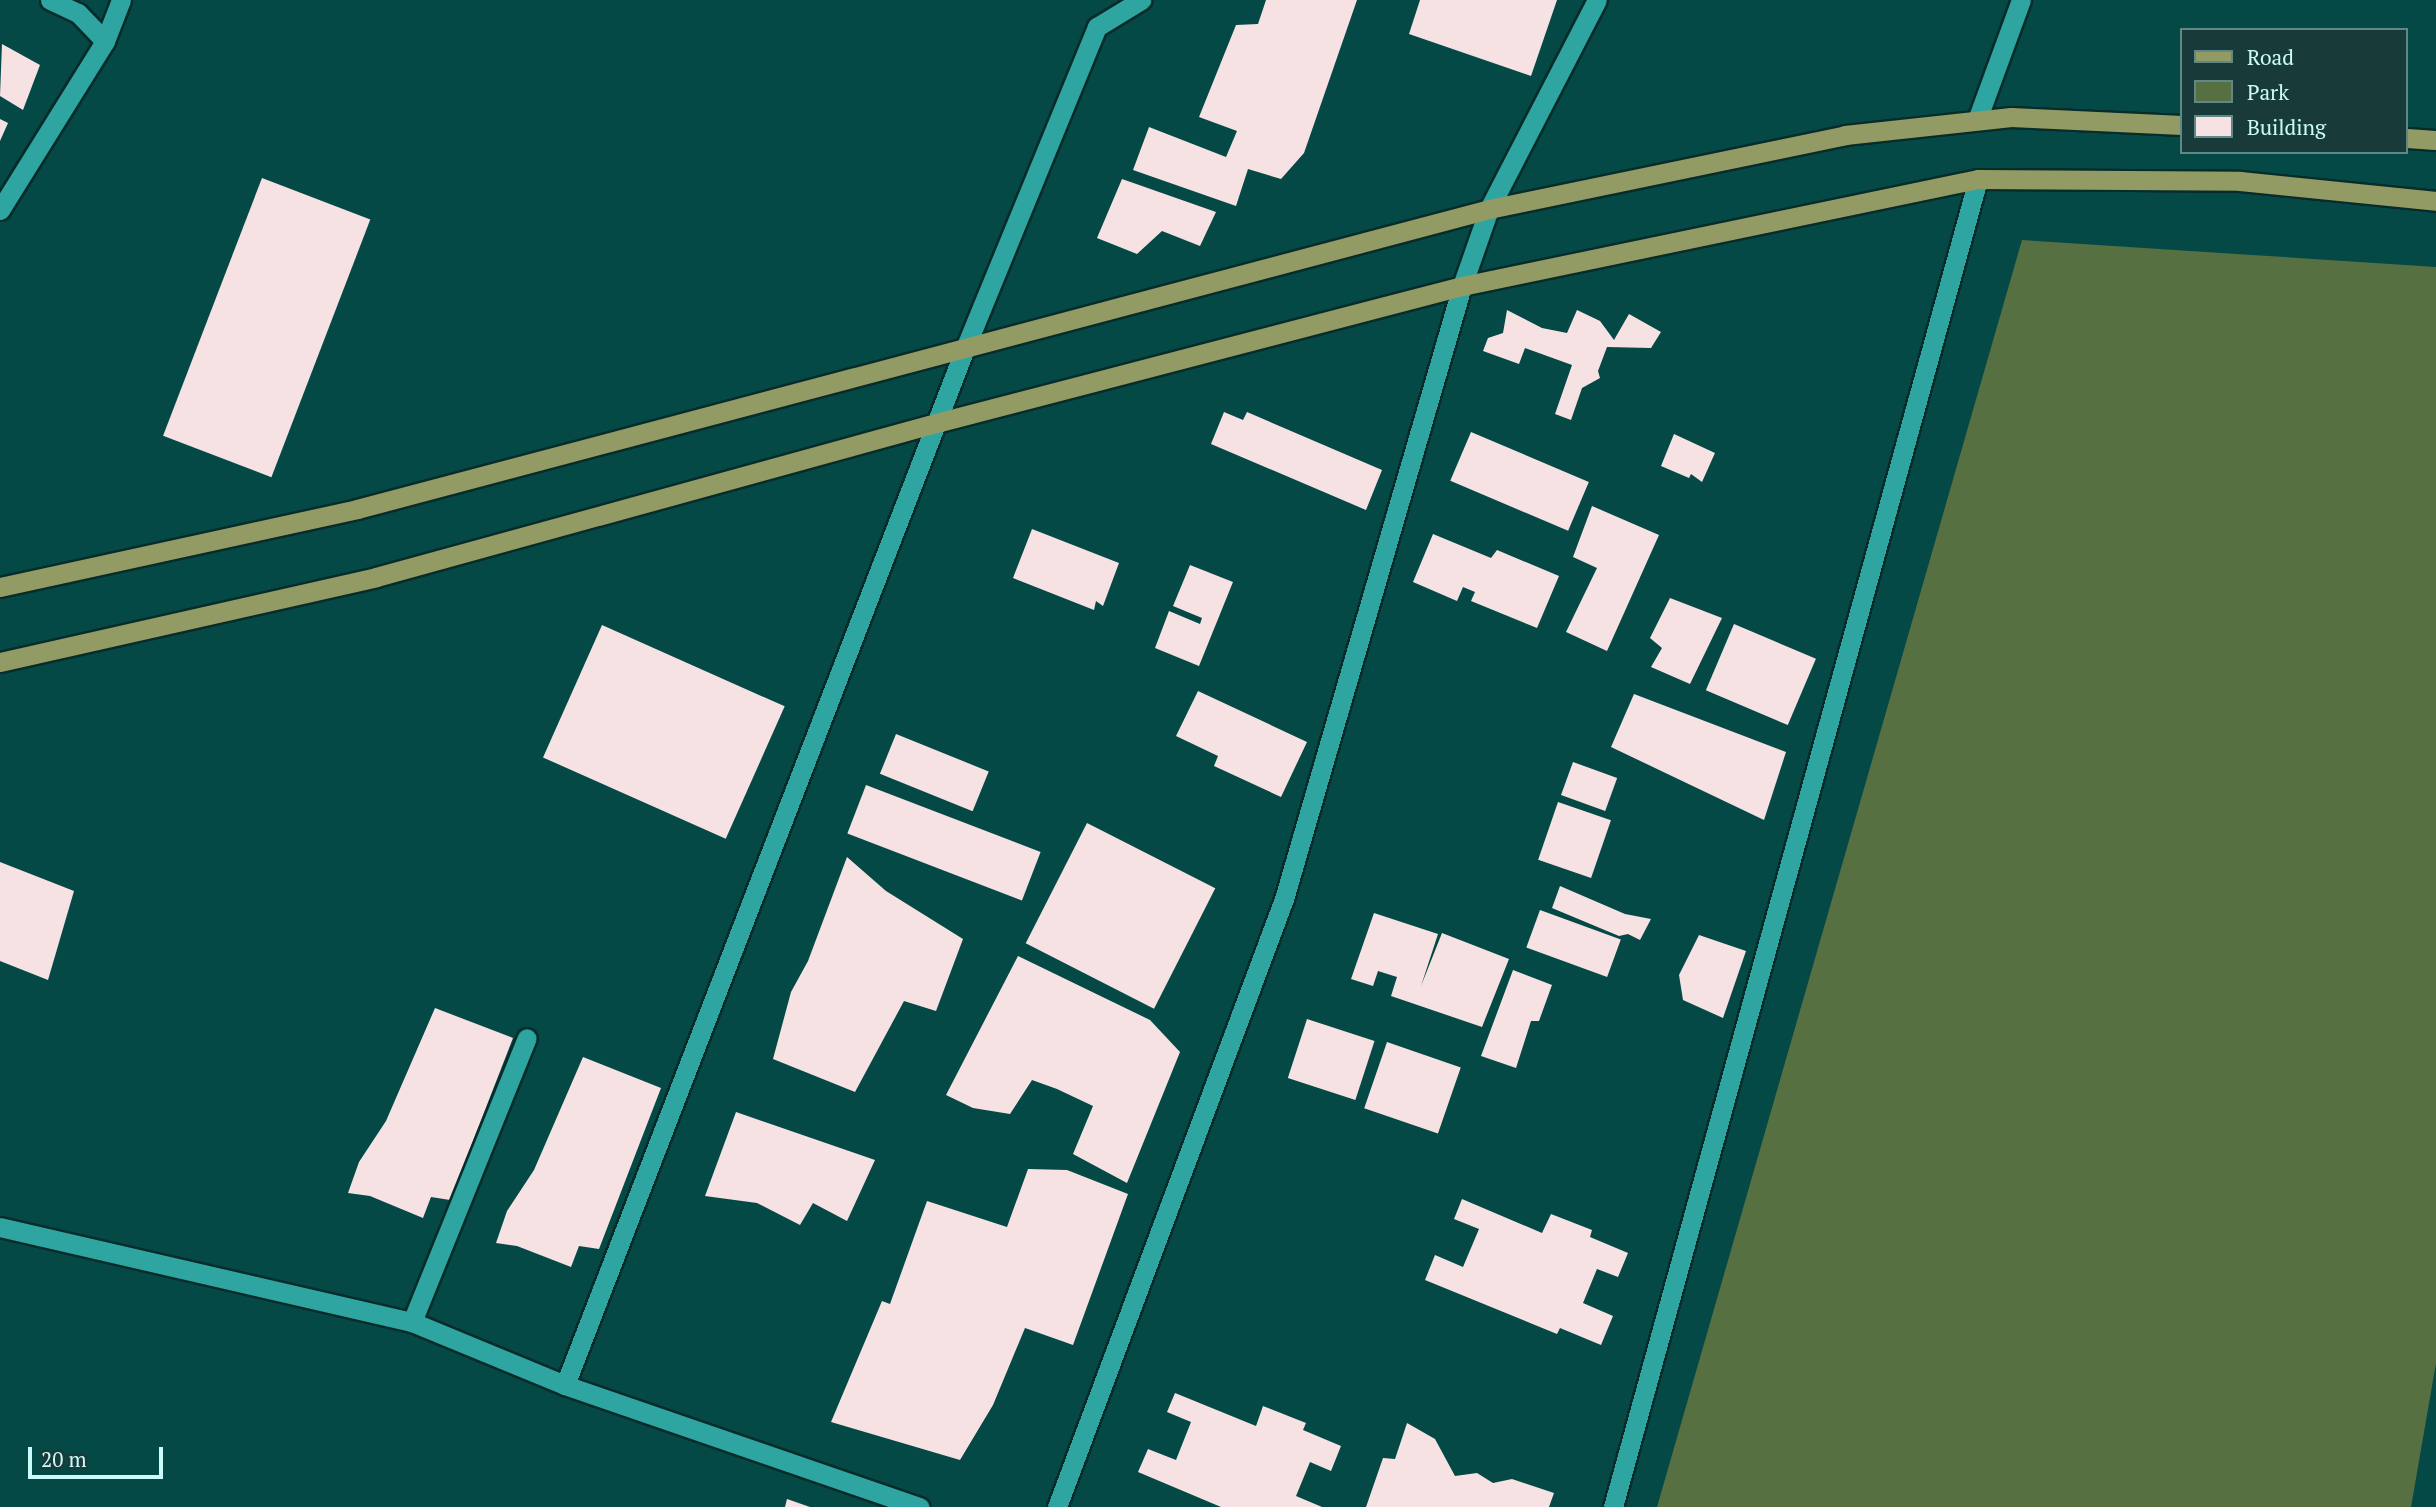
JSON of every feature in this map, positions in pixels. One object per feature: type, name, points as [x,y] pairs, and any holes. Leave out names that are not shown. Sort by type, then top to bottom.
[{"type":"main road","points":[[0,587],[357,509],[1489,209],[1845,135],[1977,120],[2180,125]]},
{"type":"main road","points":[[2408,138],[2436,140]]},
{"type":"main road","points":[[0,663],[376,577],[936,423],[1462,286],[1978,179],[2241,181],[2436,201]]},
{"type":"street","points":[[50,0],[78,13],[106,41]]},
{"type":"street","points":[[0,210],[106,41],[121,0]]},
{"type":"street","points":[[565,1385],[965,346],[1097,27],[1141,0]]},
{"type":"street","points":[[1057,1507],[1284,899],[1462,286],[1489,209],[1597,0]]},
{"type":"street","points":[[1977,120],[2021,0]]},
{"type":"street","points":[[1613,1507],[1978,179]]},
{"type":"street","points":[[412,1322],[527,1038]]},
{"type":"street","points":[[0,1227],[412,1322],[565,1385],[920,1507]]},
{"type":"green space","points":[[2022,240],[2436,267],[2436,1363],[2411,1507],[1657,1507]]},
{"type":"building","points":[[1266,0],[1357,0],[1304,153],[1281,179],[1248,169],[1236,206],[1133,170],[1149,127],[1226,157],[1237,131],[1199,117],[1236,25],[1258,24]]},
{"type":"building","points":[[1420,0],[1557,0],[1531,76],[1409,34]]},
{"type":"building","points":[[2,44],[40,65],[23,110],[0,96]]},
{"type":"building","points":[[0,119],[8,123],[0,141]]},
{"type":"building","points":[[262,178],[370,220],[271,477],[163,436]]},
{"type":"building","points":[[1122,179],[1216,212],[1200,246],[1162,231],[1137,254],[1097,238]]},
{"type":"building","points":[[1507,310],[1542,328],[1567,333],[1577,310],[1600,321],[1614,340],[1629,314],[1661,332],[1651,348],[1607,347],[1598,371],[1600,378],[1582,388],[1571,420],[1555,414],[1572,365],[1525,348],[1519,364],[1483,351],[1488,338],[1503,333]]},
{"type":"building","points":[[1224,412],[1243,420],[1247,412],[1382,470],[1366,510],[1211,444]]},
{"type":"building","points":[[1471,432],[1589,482],[1568,531],[1450,481]]},
{"type":"building","points":[[1674,434],[1715,453],[1702,482],[1691,474],[1689,478],[1661,466]]},
{"type":"building","points":[[1592,506],[1659,535],[1607,651],[1566,632],[1597,568],[1573,557]]},
{"type":"building","points":[[1032,529],[1119,563],[1103,606],[1096,601],[1094,610],[1013,578]]},
{"type":"building","points":[[1433,534],[1491,558],[1497,550],[1559,576],[1537,628],[1471,601],[1475,592],[1463,587],[1457,601],[1413,582]]},
{"type":"building","points":[[1190,565],[1233,582],[1199,666],[1155,648],[1169,611],[1200,624],[1202,618],[1173,606]]},
{"type":"building","points":[[1670,598],[1722,618],[1690,684],[1651,667],[1662,648],[1650,638]]},
{"type":"building","points":[[1734,624],[1816,659],[1788,725],[1706,690]]},
{"type":"building","points":[[602,625],[785,706],[726,839],[543,757]]},
{"type":"building","points":[[1198,691],[1307,742],[1281,797],[1214,766],[1218,756],[1176,736]]},
{"type":"building","points":[[1634,694],[1786,752],[1764,820],[1611,747]]},
{"type":"building","points":[[896,734],[989,771],[973,811],[880,774]]},
{"type":"building","points":[[1573,762],[1617,778],[1605,811],[1561,795]]},
{"type":"building","points":[[866,785],[1041,852],[1022,901],[847,834]]},
{"type":"building","points":[[1558,802],[1611,820],[1591,878],[1538,860]]},
{"type":"building","points":[[1087,823],[1215,888],[1154,1009],[1026,943]]},
{"type":"building","points":[[847,857],[886,891],[963,939],[936,1011],[904,1001],[855,1092],[773,1059],[791,992],[808,961]]},
{"type":"building","points":[[0,862],[74,891],[48,980],[0,961]]},
{"type":"building","points":[[1560,886],[1625,914],[1651,919],[1640,940],[1628,934],[1619,936],[1552,908]]},
{"type":"building","points":[[1540,910],[1621,939],[1607,977],[1526,948]]},
{"type":"building","points":[[1374,913],[1438,934],[1421,986],[1442,933],[1509,959],[1482,1027],[1391,996],[1397,977],[1378,971],[1373,986],[1351,979]]},
{"type":"building","points":[[1699,935],[1746,951],[1723,1018],[1683,1000],[1679,975]]},
{"type":"building","points":[[1018,956],[1150,1020],[1180,1052],[1127,1183],[1073,1154],[1093,1106],[1032,1080],[1010,1114],[973,1108],[946,1095]]},
{"type":"building","points":[[1513,970],[1552,985],[1539,1021],[1531,1021],[1516,1068],[1481,1056]]},
{"type":"building","points":[[435,1008],[513,1038],[450,1200],[431,1197],[423,1218],[370,1196],[348,1193],[359,1162],[386,1121]]},
{"type":"building","points":[[1307,1019],[1375,1041],[1355,1100],[1288,1078]]},
{"type":"building","points":[[1387,1042],[1461,1067],[1438,1134],[1364,1108]]},
{"type":"building","points":[[583,1057],[661,1088],[599,1249],[579,1246],[571,1267],[517,1246],[496,1243],[507,1211],[534,1170]]},
{"type":"building","points":[[736,1112],[875,1160],[847,1221],[813,1203],[800,1225],[757,1203],[705,1196]]},
{"type":"building","points":[[1028,1169],[1067,1170],[1128,1194],[1073,1345],[1025,1328],[993,1405],[960,1460],[831,1422],[882,1301],[890,1304],[927,1201],[1007,1227]]},
{"type":"building","points":[[1462,1199],[1542,1233],[1551,1214],[1592,1230],[1590,1237],[1628,1253],[1618,1277],[1597,1269],[1583,1303],[1613,1316],[1601,1345],[1560,1328],[1557,1334],[1425,1280],[1435,1255],[1463,1267],[1479,1229],[1454,1219]]},
{"type":"building","points":[[1175,1393],[1256,1426],[1263,1406],[1306,1423],[1303,1430],[1341,1446],[1331,1471],[1310,1462],[1296,1496],[1322,1507],[1221,1507],[1138,1472],[1148,1449],[1176,1460],[1191,1422],[1167,1412]]},
{"type":"building","points":[[1407,1423],[1435,1439],[1455,1476],[1477,1473],[1493,1483],[1512,1479],[1554,1493],[1549,1507],[1366,1507],[1383,1458],[1395,1459]]},
{"type":"building","points":[[787,1499],[810,1507],[785,1507]]}]
